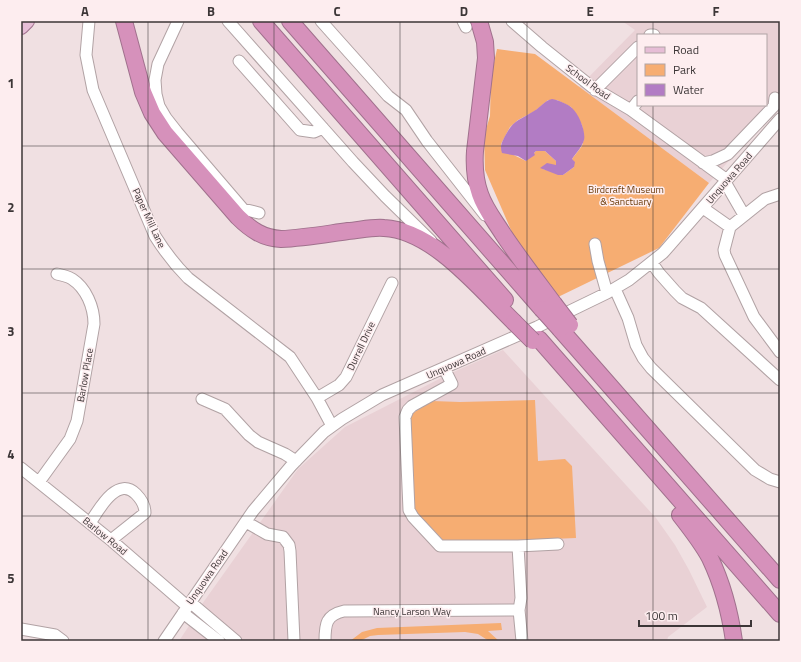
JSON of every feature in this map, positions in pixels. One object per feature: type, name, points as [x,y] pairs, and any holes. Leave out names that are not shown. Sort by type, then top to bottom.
[{"type":"highway","points":[[124,21],[143,92],[152,113],[165,133],[238,217],[252,230],[266,237],[281,239],[369,228],[390,228],[404,231],[430,244],[445,255],[518,320]]},
{"type":"highway","points":[[261,21],[518,320],[573,378],[780,614]]},
{"type":"highway","points":[[290,21],[548,307],[628,407],[780,580]]},
{"type":"highway","points":[[470,23],[486,50],[486,65],[475,151],[475,174],[480,194],[484,204],[520,259],[548,307]]},
{"type":"highway","points":[[609,419],[690,528],[709,558],[725,601],[734,641]]},
{"type":"highway","points":[[686,474],[780,567]]},
{"type":"main road","points":[[21,27],[27,21]]},
{"type":"street","name":"Paper Mill Lane","points":[[89,21],[86,55],[93,90],[156,236],[165,252],[188,278],[290,357],[317,398],[332,426]]},
{"type":"street","points":[[178,21],[158,64],[155,80],[159,106],[176,132],[243,209],[259,213]]},
{"type":"street","points":[[228,21],[385,196],[445,255]]},
{"type":"street","points":[[321,21],[388,96],[406,110],[468,195],[520,259]]},
{"type":"street","name":"School Road","points":[[512,21],[596,90],[631,110],[726,181]]},
{"type":"street","points":[[596,90],[637,48]]},
{"type":"street","points":[[239,61],[300,130],[314,132],[323,128]]},
{"type":"street","points":[[703,163],[728,154],[774,106],[775,98]]},
{"type":"street","points":[[631,110],[637,102]]},
{"type":"street","name":"Unquowa Road","points":[[164,641],[254,511],[312,443],[332,426],[370,401],[611,291],[652,263],[663,253],[703,208],[780,119]]},
{"type":"street","points":[[726,181],[744,215]]},
{"type":"street","points":[[780,194],[765,199],[730,227],[724,250],[754,317],[780,352]]},
{"type":"street","points":[[703,208],[730,227]]},
{"type":"street","points":[[595,244],[598,262],[611,291],[628,318],[636,345],[643,358],[756,470],[770,479],[780,482]]},
{"type":"street","points":[[652,263],[682,298],[701,308],[780,380]]},
{"type":"street","name":"Barlow Place","points":[[39,482],[70,439],[78,421],[94,324],[92,309],[86,296],[75,281],[56,274]]},
{"type":"street","name":"Durrell Drive","points":[[317,398],[339,385],[346,377],[392,283]]},
{"type":"street","points":[[444,368],[452,384],[412,406],[408,410],[406,417],[409,510],[413,517],[440,546],[518,546],[558,544]]},
{"type":"street","points":[[202,399],[225,409],[249,435],[258,442],[281,451],[296,461]]},
{"type":"street","name":"Barlow Road","points":[[21,468],[111,540],[187,607]]},
{"type":"street","points":[[90,523],[106,500],[114,492],[125,489],[134,492],[141,499],[145,508],[145,513],[111,540]]},
{"type":"street","points":[[246,522],[270,535],[283,537],[288,545],[290,551],[294,641]]},
{"type":"street","points":[[518,546],[519,610],[522,641]]},
{"type":"street","points":[[187,607],[219,641]]},
{"type":"street","points":[[187,607],[236,641]]},
{"type":"street","name":"Nancy Larson Way","points":[[325,641],[327,622],[333,615],[344,611],[519,610]]},
{"type":"street","points":[[21,629],[55,635],[63,641]]},
{"type":"shaded area","points":[[622,21],[780,21],[780,104],[709,183],[579,87],[635,30]]},
{"type":"shaded area","points":[[503,350],[656,518],[675,545],[707,607],[668,637],[667,641],[594,641],[592,639],[591,641],[179,641],[196,615],[195,614],[298,469],[345,427],[447,375]]},
{"type":"green space","name":"Birdcraft Museum & Sanctuary","points":[[497,49],[535,54],[709,183],[659,248],[558,297],[514,237],[485,170],[484,136],[490,116],[491,76]],"holes":[[[548,100],[557,100],[571,107],[582,125],[584,138],[582,146],[572,159],[574,167],[563,175],[543,169],[548,164],[556,166],[556,161],[545,151],[536,151],[526,161],[501,149],[501,144],[510,127],[518,120],[535,111]]]},
{"type":"green space","points":[[535,400],[538,461],[565,459],[572,466],[576,538],[449,543],[444,541],[413,509],[410,415],[432,401],[460,402]]},
{"type":"green space","points":[[501,623],[502,630],[488,631],[499,641],[489,641],[478,634],[465,632],[378,635],[370,636],[360,641],[350,641],[362,632],[377,628]]},
{"type":"water","points":[[552,99],[563,102],[575,111],[584,132],[583,143],[572,159],[575,162],[574,167],[563,175],[558,175],[540,168],[547,163],[556,165],[556,161],[545,151],[536,151],[534,153],[535,155],[526,161],[518,156],[502,153],[501,149],[504,138],[513,124]]}]
